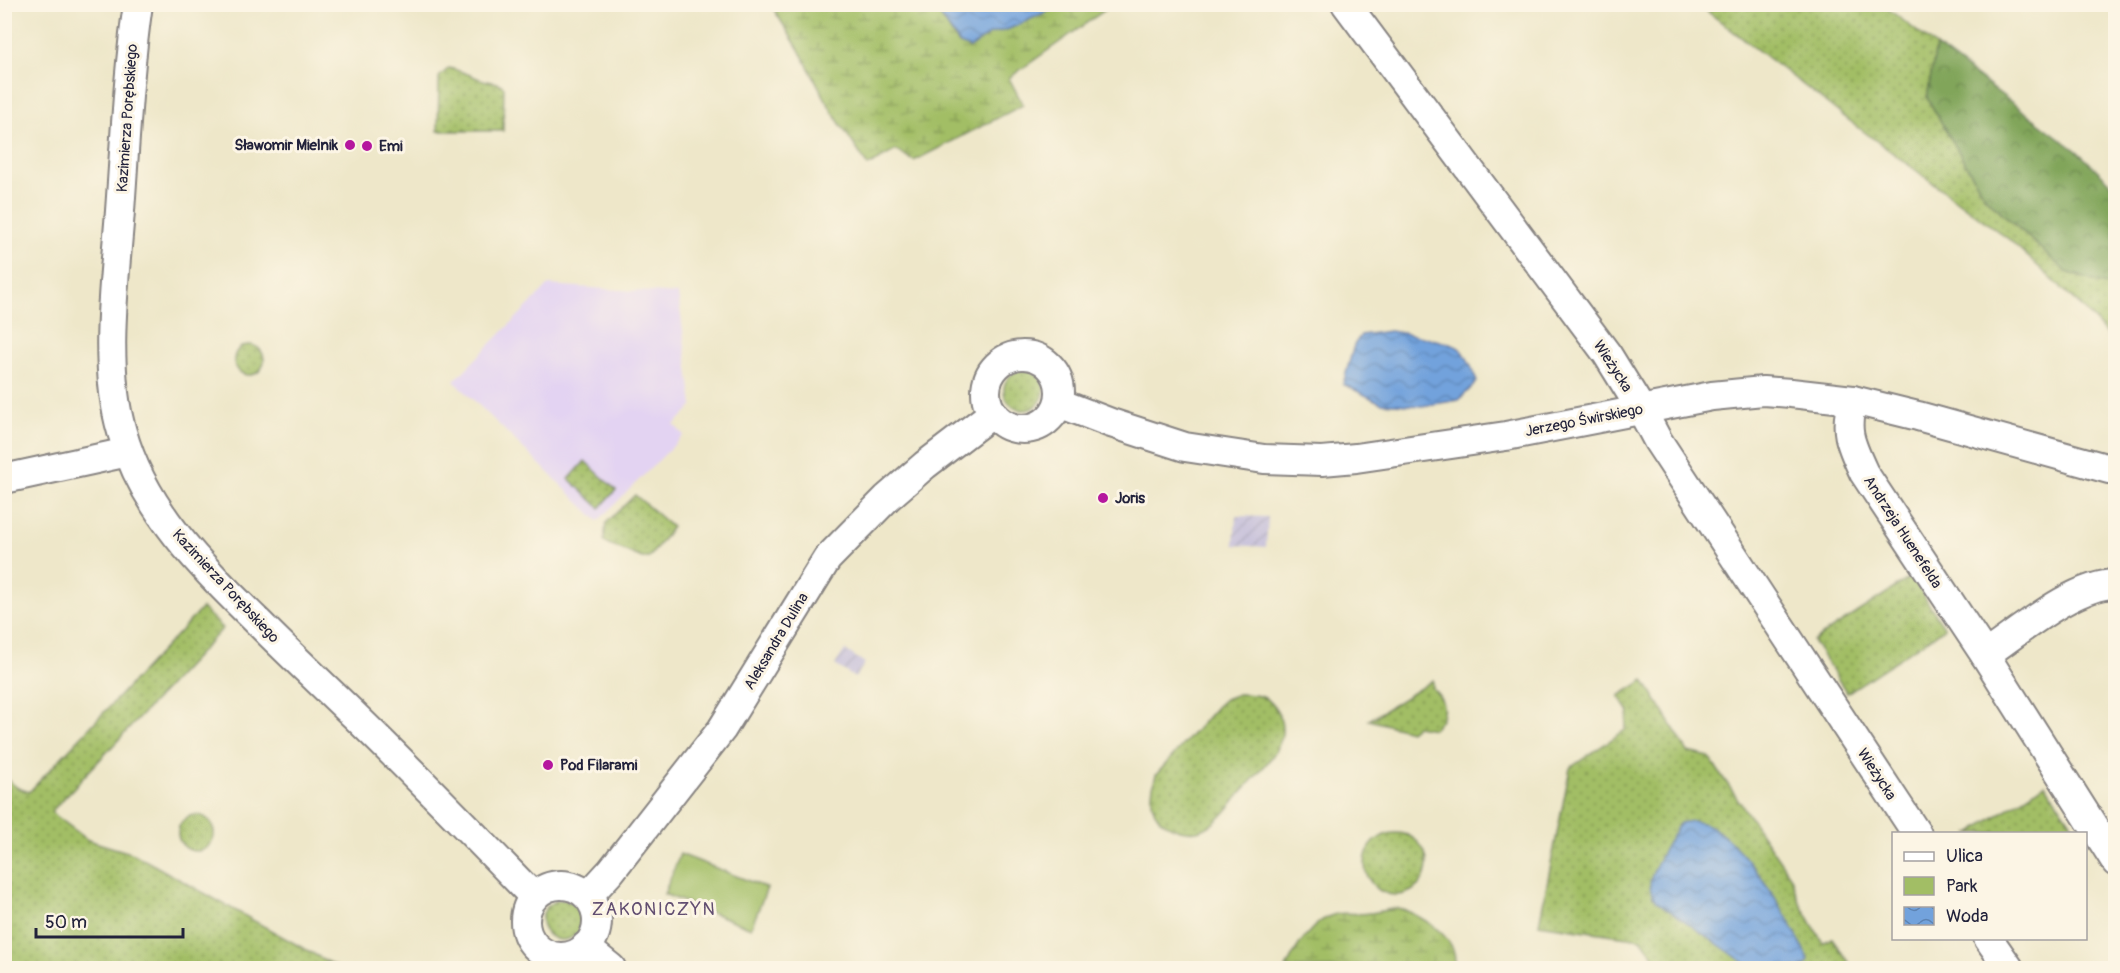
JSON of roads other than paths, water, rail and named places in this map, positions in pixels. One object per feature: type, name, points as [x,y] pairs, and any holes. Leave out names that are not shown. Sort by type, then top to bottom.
[{"type":"street","name":"Kazimierza Porębskiego","points":[[138,4],[131,55],[112,351],[116,407],[128,452],[144,488],[162,517],[202,566],[446,805],[534,897]]},
{"type":"street","name":"Wieżycka","points":[[1346,4],[1602,347],[1658,441],[1916,832]]},
{"type":"street","points":[[1020,354],[1034,356],[1047,363],[1057,374],[1061,388],[1059,403],[1051,417],[1037,427],[1021,429],[1005,424],[993,413],[987,403],[988,379],[994,368],[1005,359],[1020,354]]},
{"type":"street","name":"Jerzego Świrskiego","points":[[1059,403],[1185,447],[1264,459],[1322,461],[1506,436],[1712,396],[1762,391],[1853,400],[2109,470]]},
{"type":"street","name":"Andrzeja Huenefelda","points":[[1853,400],[1847,431],[1852,449],[1864,473],[1985,655],[2115,862]]},
{"type":"street","name":"Aleksandra Dulina","points":[[588,896],[611,871],[722,729],[827,559],[887,498],[993,413]]},
{"type":"street","points":[[4,479],[128,452]]},
{"type":"street","points":[[1985,655],[2065,601],[2099,585],[2115,584]]},
{"type":"street","points":[[554,885],[567,885],[588,896],[594,906],[597,928],[585,947],[568,956],[558,956],[549,954],[533,943],[528,934],[526,915],[534,897],[543,889],[554,885]]},
{"type":"street","points":[[1989,940],[2009,969]]},
{"type":"street","points":[[585,947],[611,969]]},
{"type":"water","points":[[933,5],[1061,5],[1009,29],[990,34],[970,48],[960,44]]},
{"type":"water","points":[[1390,331],[1454,345],[1468,359],[1477,382],[1459,400],[1422,406],[1381,403],[1343,384],[1354,345],[1361,335]]},
{"type":"water","points":[[1692,821],[1710,826],[1725,837],[1754,868],[1780,906],[1801,944],[1809,961],[1803,968],[1752,968],[1656,901],[1650,886],[1654,869],[1680,823]]},
{"type":"place","name":"Sławomir Mielnik","points":[[350,145]]},
{"type":"place","name":"Emi","points":[[367,146]]},
{"type":"place","name":"Joris","points":[[1103,498]]},
{"type":"place","name":"Pod Filarami","points":[[548,765]]},
{"type":"district","name":"ZAKONICZYN","points":[[654,909]]}]
